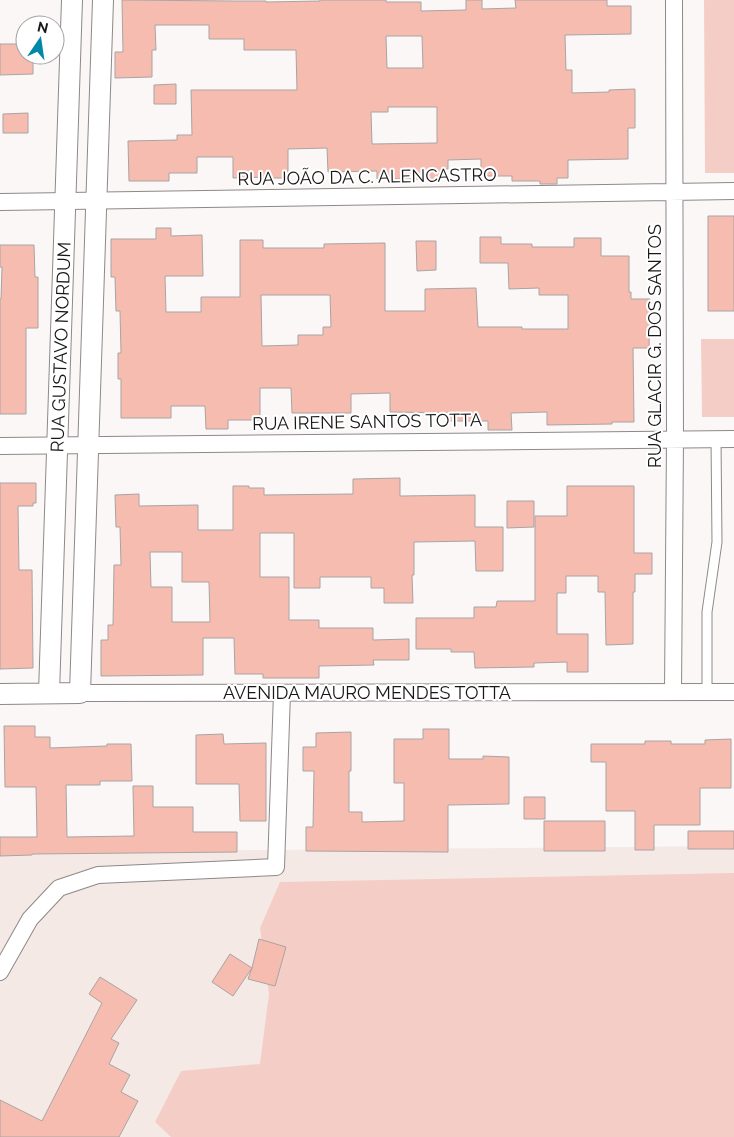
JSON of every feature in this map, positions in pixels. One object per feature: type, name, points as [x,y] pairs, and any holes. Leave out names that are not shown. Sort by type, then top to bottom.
[{"type":"street","name":"RUA GUSTAVO NORDUM","points":[[49,693],[72,0]]},
{"type":"street","name":"RUA GUSTAVO NORDUM","points":[[80,693],[103,0]]},
{"type":"street","name":"RUA GLACIR G. DOS SANTOS","points":[[673,692],[675,440],[674,0]]},
{"type":"street","name":"RUA JOÃO DA C. ALENCASTRO","points":[[0,202],[734,191]]},
{"type":"street","name":"RUA IRENE SANTOS TOTTA","points":[[0,446],[734,439]]},
{"type":"street","name":"AVENIDA MAURO MENDES TOTTA","points":[[0,694],[734,692]]},
{"type":"street","points":[[0,972],[30,919],[59,888],[98,875],[276,867],[282,693]]},
{"type":"lane","points":[[707,692],[707,612],[717,542],[716,439]]},
{"type":"shaded area","points":[[704,0],[734,0],[734,173],[705,173]]},
{"type":"shaded area","points":[[701,339],[734,339],[734,417],[702,417]]},
{"type":"shaded area","points":[[734,846],[734,1137],[0,1137],[0,851]]},
{"type":"shaded area","points":[[734,873],[734,1137],[171,1137],[155,1122],[181,1071],[260,1064],[269,994],[260,928],[280,882]]},
{"type":"building","points":[[122,0],[266,2],[386,0],[386,2],[421,2],[421,11],[466,10],[466,0],[482,0],[482,9],[516,8],[515,0],[607,0],[607,6],[631,6],[631,34],[565,35],[566,70],[572,70],[572,93],[635,89],[635,128],[628,128],[628,159],[568,160],[568,178],[557,178],[557,184],[540,184],[540,181],[512,181],[512,176],[481,176],[481,159],[448,160],[448,169],[441,169],[440,179],[377,179],[377,171],[328,172],[327,148],[288,149],[288,178],[233,178],[233,157],[197,157],[197,173],[169,173],[169,181],[129,181],[128,141],[177,140],[177,135],[192,135],[191,90],[297,90],[296,50],[244,50],[244,39],[209,39],[209,25],[155,25],[156,50],[152,50],[152,77],[115,78],[115,52],[123,52]],"holes":[[[386,36],[422,36],[423,68],[387,68]],[[388,107],[437,107],[437,143],[372,144],[371,112],[388,112]]]},
{"type":"building","points":[[0,44],[15,44],[15,65],[33,65],[33,74],[0,75]]},
{"type":"building","points":[[176,84],[176,104],[154,104],[154,85]]},
{"type":"building","points":[[28,113],[28,133],[3,133],[3,114]]},
{"type":"building","points":[[708,216],[734,216],[734,311],[708,311]]},
{"type":"building","points":[[156,228],[171,228],[171,236],[202,235],[203,276],[165,276],[166,312],[201,312],[201,297],[240,297],[240,240],[263,240],[263,248],[324,248],[324,244],[385,243],[385,311],[425,311],[425,289],[476,288],[478,327],[568,329],[568,295],[539,295],[539,288],[509,289],[508,263],[480,263],[480,237],[501,237],[501,244],[532,244],[532,247],[574,247],[574,238],[601,238],[601,256],[629,256],[629,292],[631,292],[631,299],[650,299],[649,348],[633,348],[634,422],[547,425],[547,412],[511,413],[512,430],[488,430],[488,421],[449,421],[449,413],[390,412],[390,393],[351,394],[351,413],[292,413],[291,388],[260,388],[260,420],[228,420],[228,429],[206,429],[205,406],[171,406],[171,418],[121,418],[121,379],[118,379],[118,353],[121,353],[120,311],[116,311],[115,277],[111,277],[111,239],[156,239]],"holes":[[[261,295],[330,295],[331,327],[323,327],[323,335],[298,335],[298,345],[262,346]]]},
{"type":"building","points":[[416,241],[436,241],[436,270],[417,271]]},
{"type":"building","points":[[0,245],[34,245],[35,277],[38,277],[38,328],[26,328],[26,414],[0,414],[0,299],[2,267],[0,267]]},
{"type":"building","points":[[400,478],[400,496],[475,495],[475,527],[503,527],[503,571],[476,571],[475,541],[414,542],[413,603],[384,603],[384,588],[371,588],[371,577],[320,577],[320,588],[294,588],[294,533],[260,533],[260,577],[289,577],[289,620],[319,620],[319,628],[373,628],[373,640],[409,639],[409,660],[373,660],[374,665],[319,666],[319,678],[263,678],[263,674],[235,674],[234,638],[203,638],[203,675],[101,676],[101,640],[108,640],[108,625],[113,625],[114,565],[121,565],[120,527],[116,527],[115,495],[139,494],[139,506],[198,505],[198,530],[233,530],[233,486],[264,488],[264,495],[353,494],[353,479]],"holes":[[[150,552],[182,552],[182,582],[209,582],[210,622],[172,622],[172,587],[151,587]]]},
{"type":"building","points":[[0,483],[36,483],[36,503],[33,503],[33,506],[18,506],[19,570],[32,570],[33,668],[0,669]]},
{"type":"building","points":[[567,486],[634,486],[634,553],[652,553],[652,574],[635,574],[633,644],[606,645],[605,592],[598,592],[598,576],[566,576],[566,593],[557,593],[557,634],[588,634],[588,672],[567,672],[567,662],[534,663],[534,667],[475,668],[474,652],[451,652],[451,649],[416,649],[416,618],[474,618],[474,607],[496,607],[497,601],[535,601],[535,516],[567,516]]},
{"type":"building","points":[[507,501],[534,501],[534,527],[507,528]]},
{"type":"building","points":[[4,726],[35,726],[35,737],[50,737],[50,748],[131,744],[132,781],[100,781],[100,785],[66,785],[67,837],[134,836],[133,786],[153,786],[153,807],[193,807],[193,832],[237,832],[237,852],[0,856],[0,837],[37,837],[36,787],[5,787]]},
{"type":"building","points":[[423,729],[449,729],[449,759],[483,759],[483,756],[509,757],[509,804],[448,805],[448,852],[306,851],[306,827],[313,827],[314,771],[303,771],[303,747],[316,747],[316,733],[351,732],[349,812],[362,812],[362,822],[404,821],[404,783],[394,783],[394,739],[423,739]]},
{"type":"building","points":[[223,734],[224,744],[266,743],[266,821],[240,821],[239,784],[196,784],[196,735]]},
{"type":"building","points":[[731,739],[731,788],[700,788],[700,825],[654,825],[654,850],[635,850],[635,811],[606,811],[606,762],[591,762],[591,744],[645,744],[645,741],[671,741],[671,744],[705,744],[705,740]]},
{"type":"building","points":[[524,797],[545,797],[545,819],[524,819]]},
{"type":"building","points":[[544,821],[605,821],[605,851],[544,851]]},
{"type":"building","points":[[688,831],[734,831],[734,849],[688,849]]},
{"type":"building","points":[[259,939],[286,947],[275,986],[248,979]]},
{"type":"building","points":[[230,954],[252,968],[233,996],[212,982]]},
{"type":"building","points":[[100,977],[137,1000],[111,1039],[119,1043],[109,1064],[130,1075],[121,1092],[138,1101],[119,1137],[0,1137],[0,1100],[42,1121],[102,1003],[89,994]]}]
